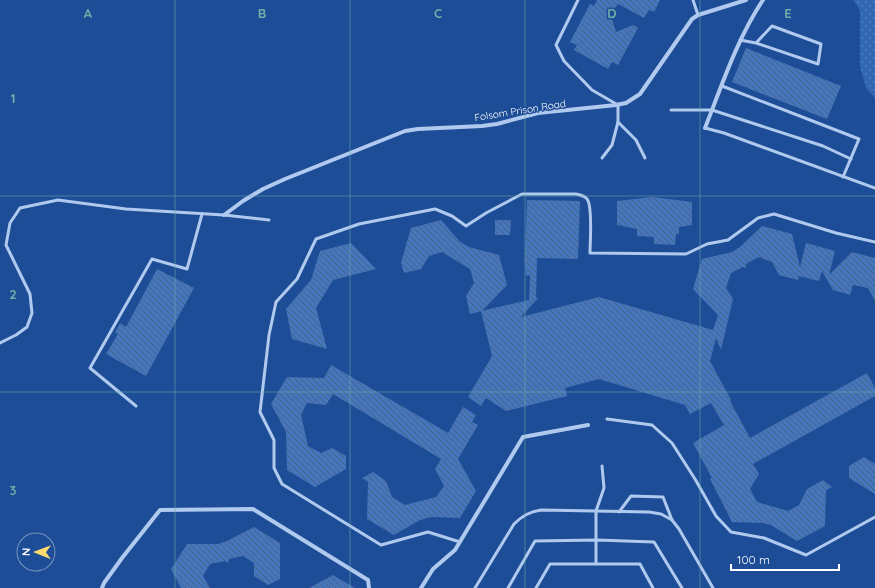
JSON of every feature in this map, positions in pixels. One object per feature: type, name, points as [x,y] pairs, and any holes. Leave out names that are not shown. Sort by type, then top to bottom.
[{"type":"street","name":"Folsom Prison Road","points":[[224,216],[250,197],[285,179],[405,131],[425,128],[482,126],[538,114],[626,103],[640,94],[692,19],[698,15],[746,0]]},
{"type":"street","points":[[705,128],[740,40],[762,0]]},
{"type":"street","points":[[421,588],[433,569],[455,550],[523,437],[588,425]]},
{"type":"street","points":[[102,588],[122,558],[160,510],[253,509],[368,580],[369,588]]},
{"type":"lane","points":[[578,0],[556,45],[564,61],[592,90],[618,105],[618,122],[612,145],[602,158]]},
{"type":"lane","points":[[693,0],[698,15]]},
{"type":"lane","points":[[740,40],[756,43],[818,64],[821,44],[772,26],[756,43]]},
{"type":"lane","points":[[722,86],[859,139],[844,177]]},
{"type":"lane","points":[[671,110],[712,110],[823,146],[851,159]]},
{"type":"lane","points":[[618,122],[636,140],[645,158]]},
{"type":"lane","points":[[705,128],[724,133],[875,188]]},
{"type":"lane","points":[[460,542],[428,532],[381,545],[282,484],[274,468],[274,440],[260,412],[268,334],[276,302],[297,279],[316,239],[359,224],[435,209],[452,216],[466,226],[518,195],[527,193],[576,194],[584,196],[590,207],[590,253],[686,254],[707,244],[728,240],[758,218],[774,214],[836,233],[875,242]]},
{"type":"lane","points":[[0,343],[16,335],[27,327],[32,314],[30,294],[6,245],[10,223],[20,208],[58,200],[126,209],[269,220]]},
{"type":"lane","points":[[136,406],[90,368],[152,259],[187,269],[202,214]]},
{"type":"lane","points":[[607,420],[652,425],[672,443],[716,516],[731,532],[764,538],[806,555],[875,517]]},
{"type":"lane","points":[[596,563],[596,511],[604,488],[602,466]]},
{"type":"lane","points":[[619,512],[631,496],[663,497],[672,520],[679,529],[713,588]]},
{"type":"lane","points":[[475,588],[514,524],[522,516],[531,512],[541,510],[649,512],[661,514],[672,520]]},
{"type":"lane","points":[[508,588],[535,541],[597,540],[654,542],[682,588]]},
{"type":"lane","points":[[536,588],[550,564],[596,563],[640,564],[653,588]]},
{"type":"shaded area","points":[[853,0],[875,0],[875,98],[866,88],[860,67],[860,10]]},
{"type":"building","points":[[597,0],[660,0],[654,12],[649,10],[644,18],[618,4],[615,8],[609,10],[616,32],[633,25],[638,28],[618,65],[612,62],[608,69],[574,50],[577,45],[570,42],[590,4],[594,6]]},
{"type":"building","points":[[746,48],[841,86],[827,119],[732,82]]},
{"type":"building","points":[[652,197],[692,202],[692,225],[679,227],[679,234],[676,234],[675,245],[654,244],[654,237],[637,236],[637,229],[617,225],[617,201]]},
{"type":"building","points":[[527,200],[580,201],[578,259],[537,258],[536,298],[539,297],[521,317],[599,297],[713,330],[718,315],[693,289],[702,259],[732,252],[740,247],[762,226],[792,234],[800,267],[806,243],[835,251],[829,275],[852,252],[875,258],[875,301],[868,288],[853,285],[850,295],[833,290],[822,271],[819,281],[799,276],[798,280],[779,275],[772,262],[759,257],[746,264],[746,268],[743,267],[731,273],[726,288],[733,299],[721,350],[716,338],[710,361],[750,438],[867,373],[875,388],[875,396],[753,464],[759,474],[750,489],[757,502],[788,511],[799,505],[807,489],[823,480],[832,487],[826,490],[825,526],[797,541],[771,525],[763,523],[732,522],[710,479],[712,478],[693,443],[724,425],[711,403],[690,414],[685,405],[599,379],[565,388],[567,396],[506,411],[486,398],[481,406],[468,397],[492,356],[481,311],[529,300],[530,275],[526,276],[525,258]]},
{"type":"building","points":[[441,220],[460,242],[469,247],[499,255],[507,285],[482,311],[470,314],[466,296],[474,283],[470,269],[442,252],[429,256],[421,269],[404,273],[401,263],[411,228]]},
{"type":"building","points":[[495,220],[511,220],[510,235],[495,235]]},
{"type":"building","points":[[351,243],[376,269],[333,280],[316,308],[327,349],[292,339],[286,309],[311,280],[320,251]]},
{"type":"building","points":[[157,269],[194,288],[146,376],[106,354],[118,334],[115,333],[120,323],[126,327]]},
{"type":"building","points":[[331,365],[448,433],[463,407],[476,415],[472,422],[478,425],[458,459],[476,491],[460,518],[431,517],[420,520],[394,535],[367,519],[368,482],[362,478],[373,472],[386,481],[392,497],[405,505],[436,497],[444,486],[435,469],[441,459],[333,394],[326,405],[307,403],[301,415],[308,446],[321,453],[332,448],[346,456],[346,469],[315,487],[287,470],[286,432],[271,404],[287,377],[324,378]]},
{"type":"building","points":[[864,457],[875,464],[875,494],[849,478],[849,466]]},
{"type":"building","points":[[254,527],[280,543],[280,579],[268,585],[254,576],[254,563],[243,556],[229,559],[228,563],[225,561],[210,564],[203,576],[210,588],[181,588],[171,569],[187,544],[218,544]]},
{"type":"building","points":[[333,575],[355,588],[309,588]]}]
